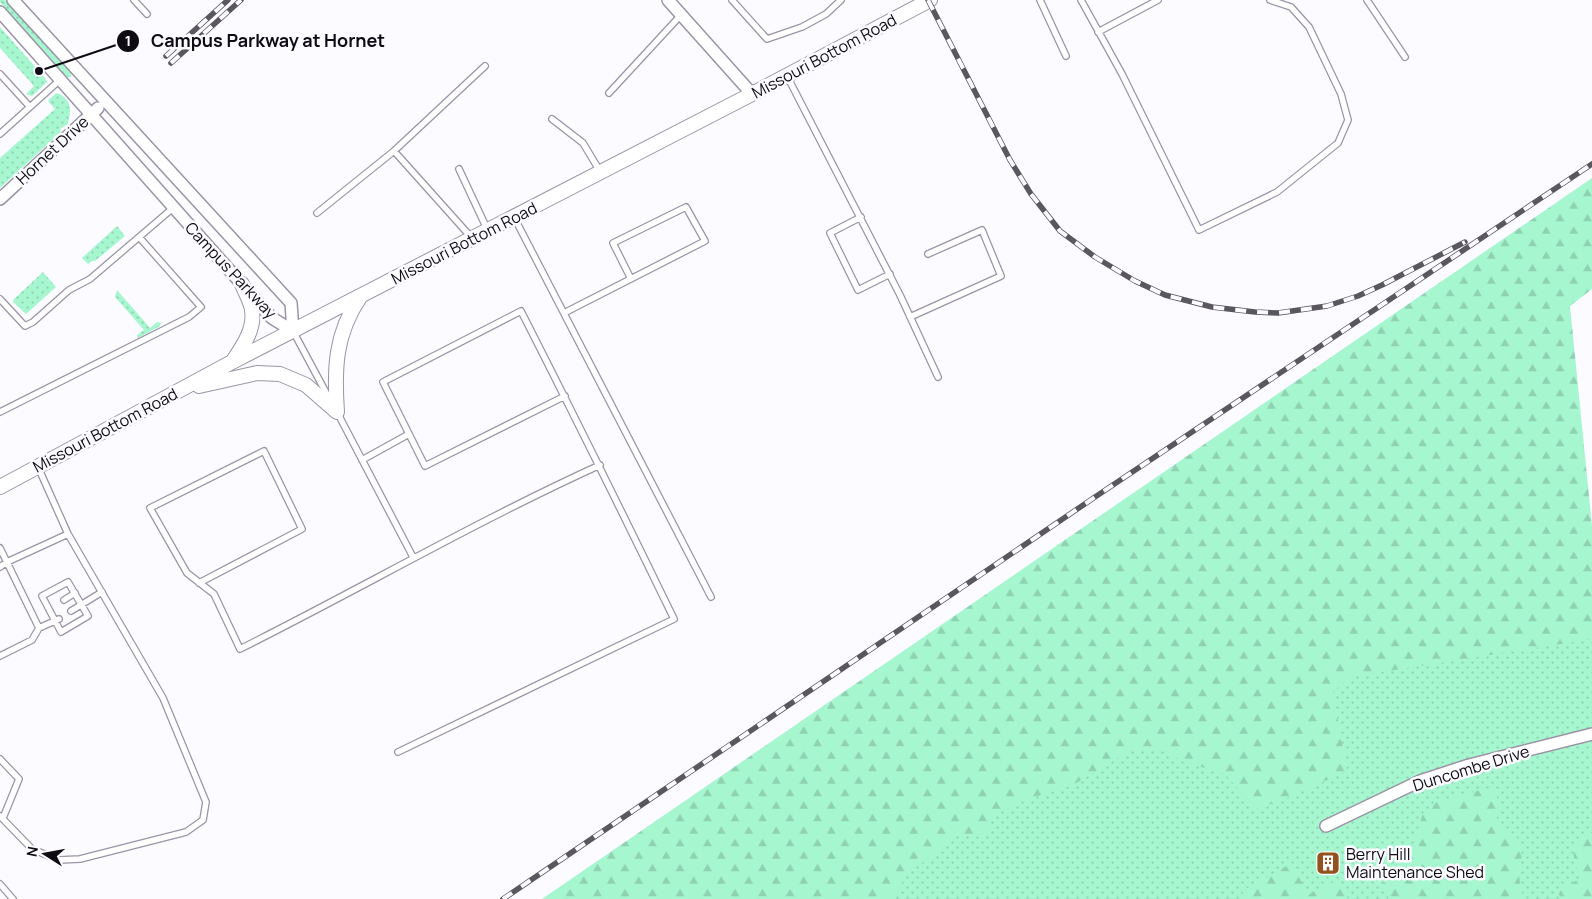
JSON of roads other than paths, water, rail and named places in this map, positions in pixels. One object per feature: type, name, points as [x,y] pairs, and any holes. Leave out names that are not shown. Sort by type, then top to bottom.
[{"type":"street","name":"Campus Parkway","points":[[13,0],[291,303],[293,331]]},
{"type":"street","points":[[668,0],[752,94]]},
{"type":"street","name":"Missouri Bottom Road","points":[[0,487],[232,362],[514,218],[930,0]]},
{"type":"street","name":"Campus Parkway","points":[[0,12],[272,318],[293,331]]},
{"type":"street","name":"Hornet Drive","points":[[0,199],[105,102]]},
{"type":"street","points":[[232,362],[246,342],[251,327],[252,309],[242,284]]},
{"type":"street","points":[[336,412],[334,375],[338,346],[344,326],[360,297]]},
{"type":"street","points":[[181,390],[257,373],[280,374],[306,386],[336,412]]},
{"type":"street","name":"Duncombe Drive","points":[[1326,826],[1420,781],[1469,766],[1592,734]]},
{"type":"lane","points":[[134,0],[147,14]]},
{"type":"lane","points":[[732,0],[767,39],[802,27],[826,14],[841,0]]},
{"type":"lane","points":[[1040,0],[1066,56]]},
{"type":"lane","points":[[1081,0],[1122,74],[1199,230],[1277,192],[1338,143],[1348,120],[1341,94],[1309,27],[1291,7],[1270,0]]},
{"type":"lane","points":[[1098,32],[1158,0]]},
{"type":"lane","points":[[1367,0],[1405,57]]},
{"type":"lane","points":[[609,92],[681,15]]},
{"type":"lane","points":[[317,213],[394,151],[485,66]]},
{"type":"lane","points":[[0,74],[30,107]]},
{"type":"lane","points":[[787,76],[890,274],[938,377]]},
{"type":"lane","points":[[0,134],[61,79]]},
{"type":"lane","points":[[552,119],[583,143],[601,172]]},
{"type":"lane","points":[[394,151],[472,239]]},
{"type":"lane","points":[[459,168],[488,231]]},
{"type":"lane","points":[[564,313],[631,279],[705,241],[686,207],[613,243],[631,279]]},
{"type":"lane","points":[[0,299],[25,326],[33,322],[69,290],[90,279],[173,208]]},
{"type":"lane","points":[[861,217],[830,233],[858,290],[890,274]]},
{"type":"lane","points":[[514,218],[712,597]]},
{"type":"lane","points":[[910,317],[1001,276],[982,230],[928,254]]},
{"type":"lane","points":[[0,412],[189,317],[201,307],[139,237]]},
{"type":"lane","points":[[398,752],[674,619],[600,465],[565,396],[521,311],[383,382],[425,466],[565,396]]},
{"type":"lane","points":[[293,331],[413,558]]},
{"type":"lane","points":[[362,460],[409,434]]},
{"type":"lane","points":[[199,583],[302,529],[264,452],[150,508],[187,573],[199,583],[214,594],[240,649],[309,615],[413,558],[600,465]]},
{"type":"lane","points":[[0,760],[19,779],[1,817],[32,849],[59,860],[80,859],[186,832],[203,820],[206,802],[163,698],[68,534],[37,466]]},
{"type":"lane","points":[[0,567],[68,534]]},
{"type":"lane","points":[[0,548],[39,628]]},
{"type":"lane","points":[[68,582],[81,605],[88,616],[61,632],[57,620],[42,596],[68,582]]},
{"type":"lane","points":[[71,611],[102,592]]},
{"type":"lane","points":[[64,600],[75,593]]},
{"type":"lane","points":[[0,656],[32,640],[39,628],[57,620]]},
{"type":"lane","points":[[0,884],[13,899]]},
{"type":"railway","points":[[166,56],[228,0]]},
{"type":"railway","points":[[171,63],[241,0]]},
{"type":"railway","points":[[928,0],[1010,160],[1031,194],[1060,231],[1095,257],[1135,281],[1165,295],[1212,307],[1255,312],[1278,313],[1327,306],[1358,296],[1382,285],[1465,242]]},
{"type":"railway","points":[[503,899],[1095,497],[1592,164]]},
{"type":"place","name":"Campus Parkway at Hornet","points":[[39,71]]},
{"type":"place","name":"Berry Hill Maintenance Shed","points":[[1328,863]]}]
